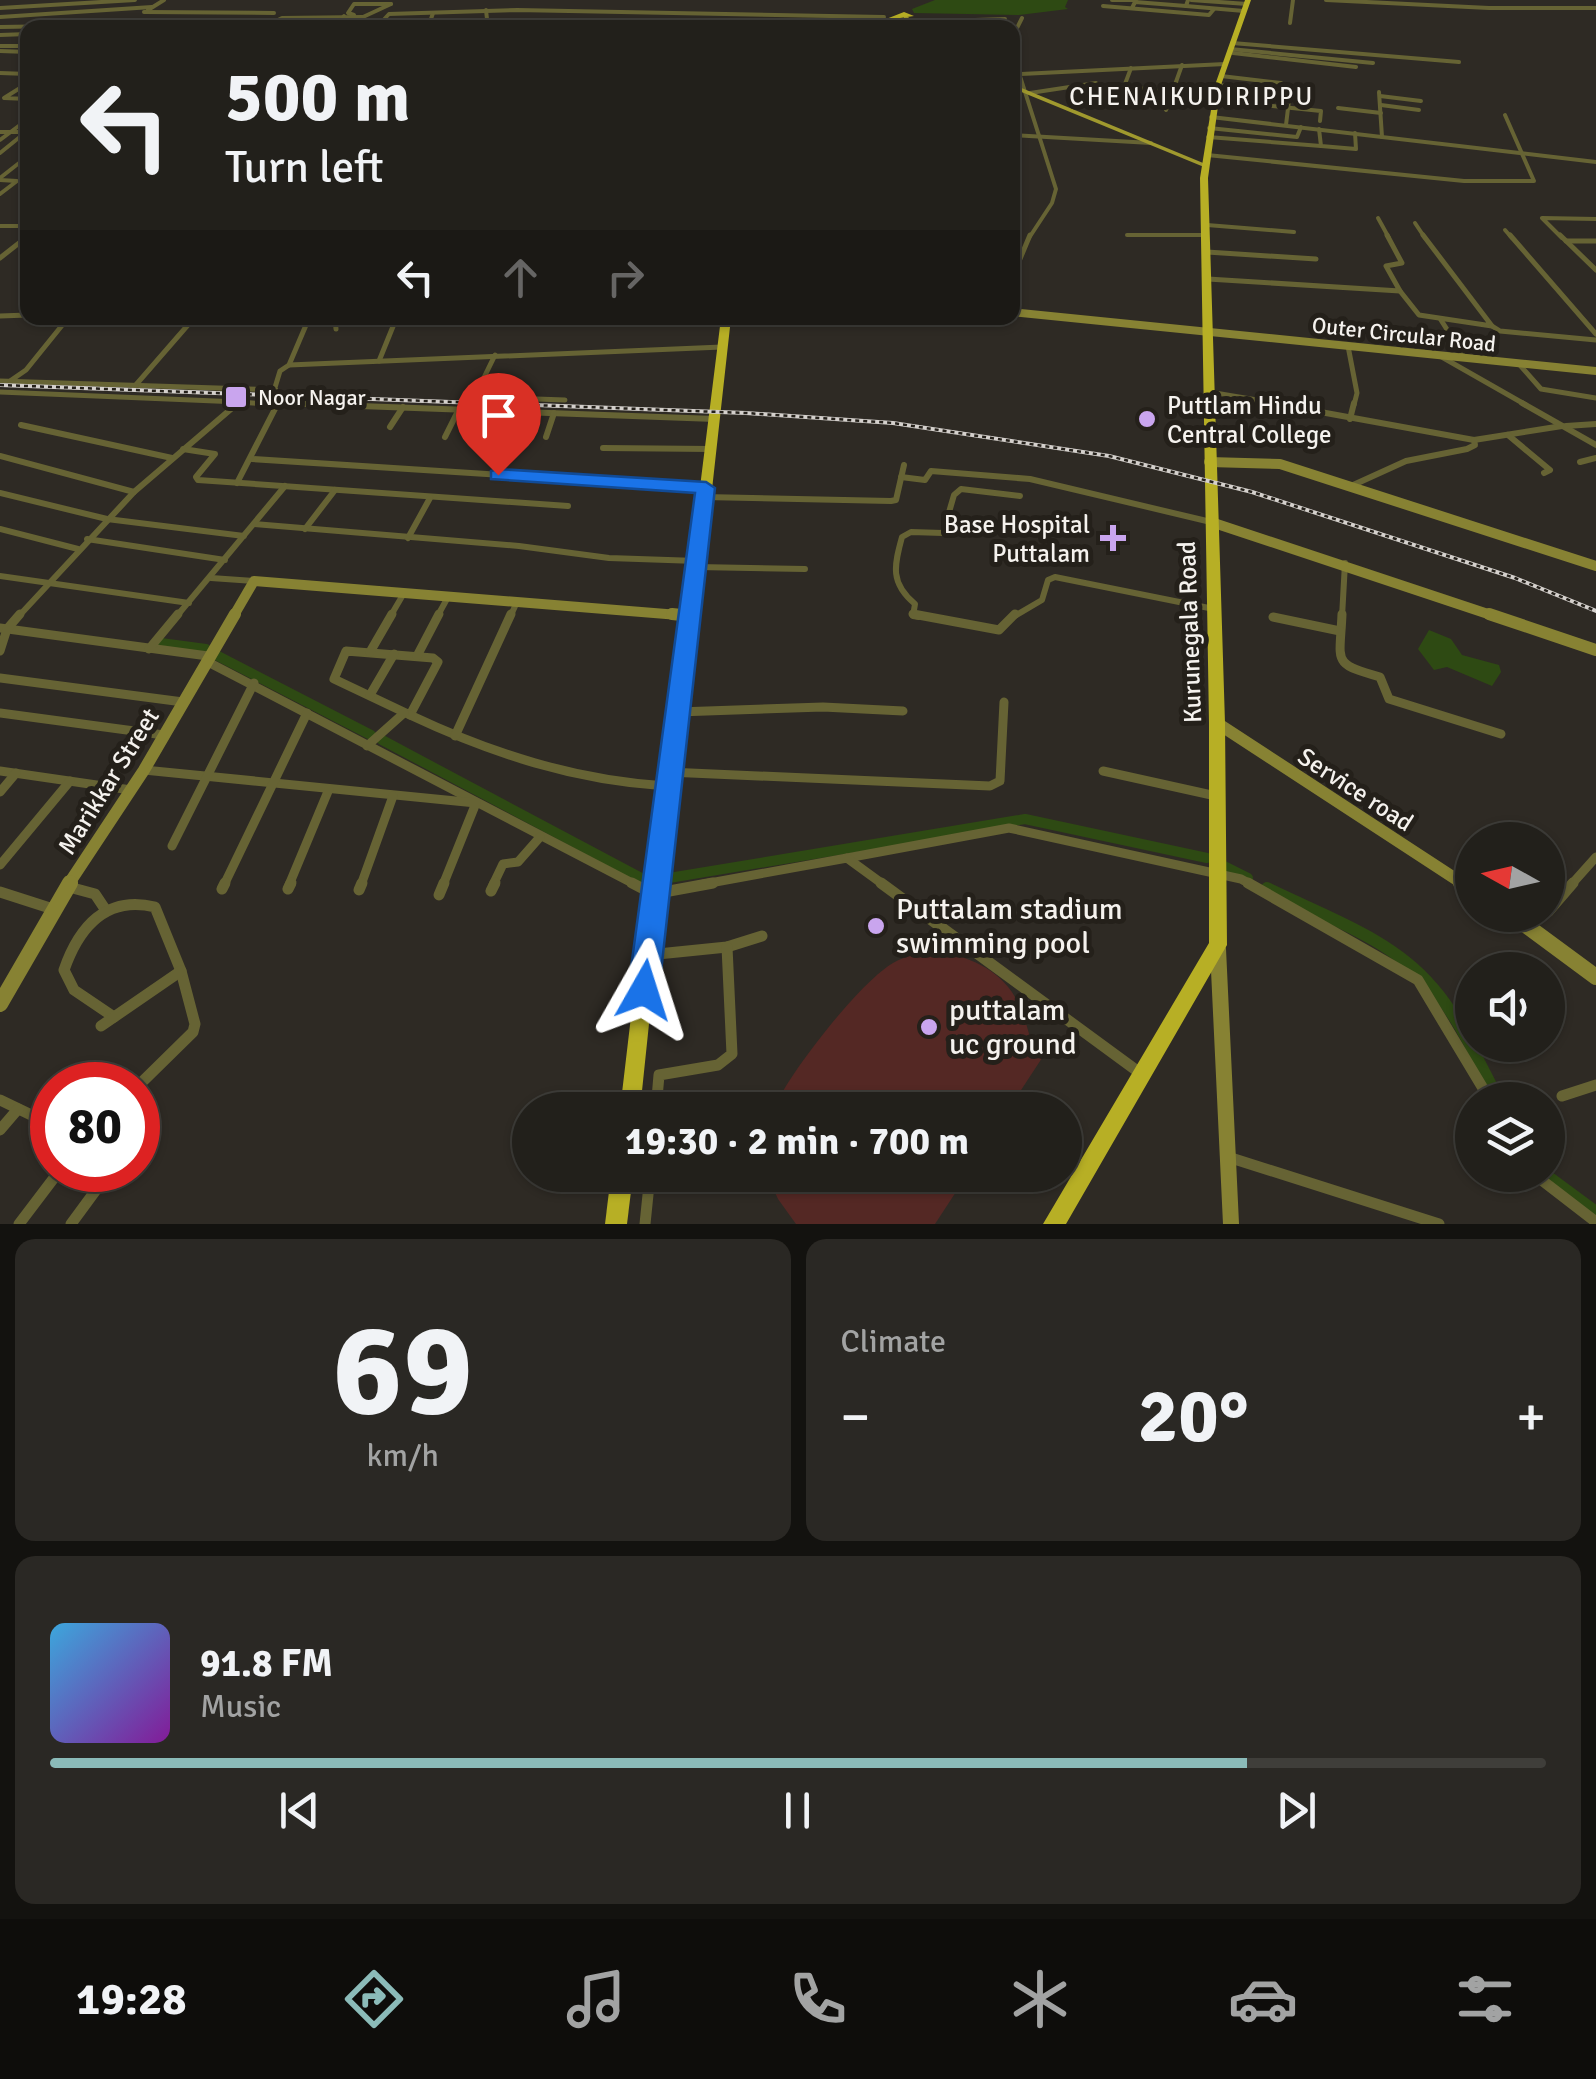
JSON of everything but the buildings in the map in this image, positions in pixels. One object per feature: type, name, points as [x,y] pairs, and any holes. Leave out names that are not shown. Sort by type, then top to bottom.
[{"type":"highway","name":"Kurunegala Road","points":[[1054,1224],[1218,945],[1206,161],[1218,85],[1246,5]]},
{"type":"highway","points":[[892,20],[905,16]]},
{"type":"highway","points":[[632,1092],[667,779],[691,616],[725,325]]},
{"type":"highway","points":[[616,1224],[620,1192]]},
{"type":"main road","points":[[905,16],[910,20]]},
{"type":"main road","points":[[1020,89],[1179,154],[1206,161]]},
{"type":"street","points":[[22,6],[33,0]]},
{"type":"street","points":[[1,13],[7,7],[135,0]]},
{"type":"street","points":[[130,20],[164,0]]},
{"type":"street","points":[[1112,0],[1246,5]]},
{"type":"street","points":[[1290,23],[1294,0]]},
{"type":"street","points":[[1326,0],[1490,8],[1596,8]]},
{"type":"street","points":[[1132,8],[1135,1]]},
{"type":"street","points":[[1188,2],[1214,9],[1246,5]]},
{"type":"street","points":[[383,20],[393,3]]},
{"type":"street","points":[[278,20],[364,16],[393,3]]},
{"type":"street","points":[[364,16],[348,13],[354,4],[393,3]]},
{"type":"street","points":[[517,10],[526,3]]},
{"type":"street","points":[[1103,6],[1208,15],[1214,9]]},
{"type":"street","points":[[1,13],[152,7]]},
{"type":"street","points":[[485,20],[486,10]]},
{"type":"street","points":[[389,14],[517,10],[746,17],[884,16]]},
{"type":"street","points":[[144,12],[274,14]]},
{"type":"street","points":[[431,20],[434,13]]},
{"type":"street","points":[[340,20],[344,16]]},
{"type":"street","points":[[362,20],[364,16]]},
{"type":"street","points":[[905,16],[1005,19]]},
{"type":"street","points":[[1230,48],[1459,62]]},
{"type":"street","points":[[1230,48],[1373,63]]},
{"type":"street","points":[[1230,48],[1356,67]]},
{"type":"street","points":[[1366,54],[1402,64]]},
{"type":"street","points":[[1020,259],[1056,190],[1021,74],[1225,64]]},
{"type":"street","points":[[1166,110],[1182,65]]},
{"type":"street","points":[[1096,97],[1118,100],[1131,68]]},
{"type":"street","points":[[1221,76],[1280,83]]},
{"type":"street","points":[[1252,104],[1257,80]]},
{"type":"street","points":[[1028,92],[1096,83]]},
{"type":"street","points":[[1218,85],[1290,92],[1286,126]]},
{"type":"street","points":[[1124,86],[1321,112]]},
{"type":"street","points":[[1382,137],[1380,94],[1421,101]]},
{"type":"street","points":[[1320,97],[1320,121]]},
{"type":"street","points":[[1380,105],[1420,110]]},
{"type":"street","points":[[1338,108],[1382,112]]},
{"type":"street","points":[[1206,161],[1464,181],[1534,182],[1505,114]]},
{"type":"street","points":[[1210,118],[1596,162]]},
{"type":"street","points":[[9,133],[20,125]]},
{"type":"street","points":[[1208,133],[1297,137],[1301,127]]},
{"type":"street","points":[[1320,129],[1321,146]]},
{"type":"street","points":[[0,136],[20,132]]},
{"type":"street","points":[[1208,133],[1356,150],[1354,133]]},
{"type":"street","points":[[1020,136],[1151,143]]},
{"type":"street","points":[[0,154],[20,138]]},
{"type":"street","points":[[0,179],[20,162]]},
{"type":"street","points":[[0,179],[20,181]]},
{"type":"street","points":[[0,194],[16,181]]},
{"type":"street","points":[[1378,218],[1402,264],[1386,266],[1419,315],[1492,326]]},
{"type":"street","points":[[1596,219],[1542,218],[1596,270]]},
{"type":"street","points":[[1415,222],[1446,270],[1492,326],[1500,331],[1596,337]]},
{"type":"street","points":[[1505,230],[1596,337]]},
{"type":"street","points":[[1127,235],[1207,237],[1294,232]]},
{"type":"street","points":[[1207,237],[1316,259]]},
{"type":"street","points":[[1566,241],[1596,241]]},
{"type":"street","points":[[1586,260],[1596,260]]},
{"type":"street","points":[[1208,279],[1400,291]]},
{"type":"street","name":"Outer Circular Road","points":[[1020,313],[1596,371]]},
{"type":"street","points":[[1441,320],[1466,358]]},
{"type":"street","points":[[10,382],[26,370],[62,325]]},
{"type":"street","points":[[134,387],[188,325]]},
{"type":"street","points":[[237,483],[252,460],[276,396],[280,371],[288,364],[307,325]]},
{"type":"street","points":[[336,325],[336,330]]},
{"type":"street","points":[[379,362],[394,325]]},
{"type":"street","points":[[1348,346],[1357,393],[1350,418]]},
{"type":"street","points":[[288,364],[722,348]]},
{"type":"street","points":[[495,356],[476,394],[479,397],[564,400]]},
{"type":"street","points":[[1440,356],[1596,446]]},
{"type":"street","points":[[1518,364],[1540,389],[1596,398]]},
{"type":"street","points":[[0,381],[403,407],[715,419]]},
{"type":"street","points":[[0,392],[239,402],[276,396]]},
{"type":"street","points":[[1209,392],[1462,434],[1474,440],[1596,424]]},
{"type":"street","points":[[0,651],[4,628],[87,539],[134,492],[239,402]]},
{"type":"street","points":[[390,427],[403,407]]},
{"type":"street","points":[[445,438],[459,409]]},
{"type":"street","points":[[502,436],[512,411]]},
{"type":"street","points":[[546,437],[554,412]]},
{"type":"street","points":[[21,426],[172,458]]},
{"type":"street","points":[[1508,435],[1550,470],[1544,473]]},
{"type":"street","points":[[1351,486],[1372,472],[1408,459],[1468,449],[1475,445],[1474,440]]},
{"type":"street","points":[[603,448],[711,449]]},
{"type":"street","points":[[182,450],[215,454],[197,480],[568,506]]},
{"type":"street","points":[[0,456],[134,492]]},
{"type":"street","points":[[1580,462],[1596,458]]},
{"type":"street","points":[[252,460],[891,501],[896,500],[904,465]]},
{"type":"street","points":[[1209,462],[1280,464],[1596,566]]},
{"type":"street","points":[[901,477],[925,480],[931,471],[1030,478],[1211,522],[1596,650]]},
{"type":"street","points":[[149,649],[285,486]]},
{"type":"street","points":[[1020,496],[961,489],[954,495],[943,533],[911,532],[902,537],[893,574],[897,590],[914,604],[913,616],[998,630],[1017,612],[1042,600],[1048,580],[1055,577],[1214,609]]},
{"type":"street","points":[[306,529],[335,490]]},
{"type":"street","points":[[0,493],[107,520],[244,536]]},
{"type":"street","points":[[408,538],[430,497]]},
{"type":"street","points":[[254,524],[518,546],[608,558],[805,569]]},
{"type":"street","points":[[0,530],[78,549]]},
{"type":"street","points":[[87,539],[226,560]]},
{"type":"street","points":[[1345,564],[1340,631],[1344,665],[1380,677],[1389,699],[1501,734]]},
{"type":"street","points":[[0,576],[189,603]]},
{"type":"street","points":[[212,578],[691,616]]},
{"type":"street","name":"Marikkar Street","points":[[0,1004],[53,909],[144,770],[254,580]]},
{"type":"street","points":[[370,652],[404,593]]},
{"type":"street","points":[[417,656],[448,597]]},
{"type":"street","points":[[455,736],[517,602]]},
{"type":"street","points":[[1273,616],[1340,631]]},
{"type":"street","points":[[4,628],[207,658],[476,804],[654,894],[1009,828],[1218,872],[1260,889],[1410,973],[1418,980],[1479,1082]]},
{"type":"street","points":[[367,746],[407,714],[438,662],[434,658],[346,651],[336,666],[334,679],[407,714],[455,736],[546,772],[616,785],[667,779],[990,786],[1000,781],[1004,702]]},
{"type":"street","points":[[370,696],[394,654]]},
{"type":"street","points":[[0,678],[182,702]]},
{"type":"street","points":[[172,846],[254,683]]},
{"type":"street","points":[[678,712],[823,707],[904,711]]},
{"type":"street","points":[[0,713],[164,734]]},
{"type":"street","points":[[222,889],[307,713]]},
{"type":"street","name":"Service road","points":[[1217,723],[1455,873]]},
{"type":"street","points":[[0,770],[131,790]]},
{"type":"street","points":[[144,770],[476,804]]},
{"type":"street","points":[[1103,771],[1217,796]]},
{"type":"street","points":[[0,792],[16,773]]},
{"type":"street","points":[[0,865],[70,781]]},
{"type":"street","points":[[288,889],[329,790]]},
{"type":"street","points":[[359,890],[393,796]]},
{"type":"street","points":[[439,895],[476,804]]},
{"type":"street","points":[[491,891],[503,864],[518,862],[540,837]]},
{"type":"street","points":[[1565,892],[1596,857]]},
{"type":"street","points":[[847,858],[1144,1075]]},
{"type":"street","points":[[68,887],[95,894],[104,910]]},
{"type":"street","points":[[0,892],[53,909]]},
{"type":"street","points":[[114,1017],[74,990],[64,970],[79,934],[104,910],[135,900],[154,907],[181,971],[195,1024],[193,1032],[160,1064]]},
{"type":"street","points":[[1538,932],[1596,978]]},
{"type":"street","points":[[648,955],[727,946],[762,936]]},
{"type":"street","points":[[1218,945],[1231,1224]]},
{"type":"street","points":[[658,1092],[659,1075],[671,1069],[720,1065],[732,1054],[727,946]]},
{"type":"street","points":[[101,1026],[181,971]]},
{"type":"street","points":[[1565,1095],[1596,1086]]},
{"type":"street","points":[[0,1100],[30,1114]]},
{"type":"street","points":[[0,1130],[18,1108]]},
{"type":"street","points":[[1228,1157],[1439,1224]]},
{"type":"street","points":[[19,1224],[43,1192]]},
{"type":"street","points":[[70,1224],[94,1192]]},
{"type":"street","points":[[645,1224],[648,1192]]},
{"type":"street","points":[[1557,1192],[1596,1222]]},
{"type":"shaded area","points":[[935,0],[1068,0],[1068,9],[1019,15],[914,13],[912,9]]},
{"type":"shaded area","points":[[1429,630],[1451,639],[1462,655],[1499,665],[1501,672],[1492,686],[1447,667],[1434,670],[1418,649]]},
{"type":"shaded area","name":"puttalam uc ground","points":[[939,952],[967,959],[991,971],[1010,989],[1032,1041],[1044,1055],[1020,1092],[782,1092],[862,989],[898,960]]},
{"type":"shaded area","points":[[775,1192],[956,1192],[935,1224],[796,1224]]},
{"type":"waterway","points":[[161,643],[206,649]]},
{"type":"waterway","points":[[216,655],[371,735]]},
{"type":"waterway","points":[[382,740],[643,879]]},
{"type":"waterway","points":[[663,879],[1025,819],[1207,858]]},
{"type":"waterway","points":[[1224,866],[1248,878]]},
{"type":"waterway","points":[[1267,888],[1377,942],[1415,970],[1452,1013],[1490,1082]]},
{"type":"waterway","points":[[1565,1189],[1596,1212]]},
{"type":"railway","points":[[0,385],[746,413],[893,423],[1109,456],[1252,492],[1515,578],[1596,611]]},
{"type":"place","name":"Noor Nagar","points":[[236,397]]},
{"type":"place","name":"Puttlam Hindu Central College","points":[[1147,419]]},
{"type":"place","name":"Base Hospital Puttalam","points":[[1113,538]]},
{"type":"place","name":"Puttalam stadium swimming pool","points":[[876,926]]},
{"type":"place","name":"puttalam uc ground","points":[[929,1027]]},
{"type":"district","name":"CHENAIKUDIRIPPU","points":[[1192,96]]},
{"type":"route","points":[[498,475],[706,488],[644,990]]}]
